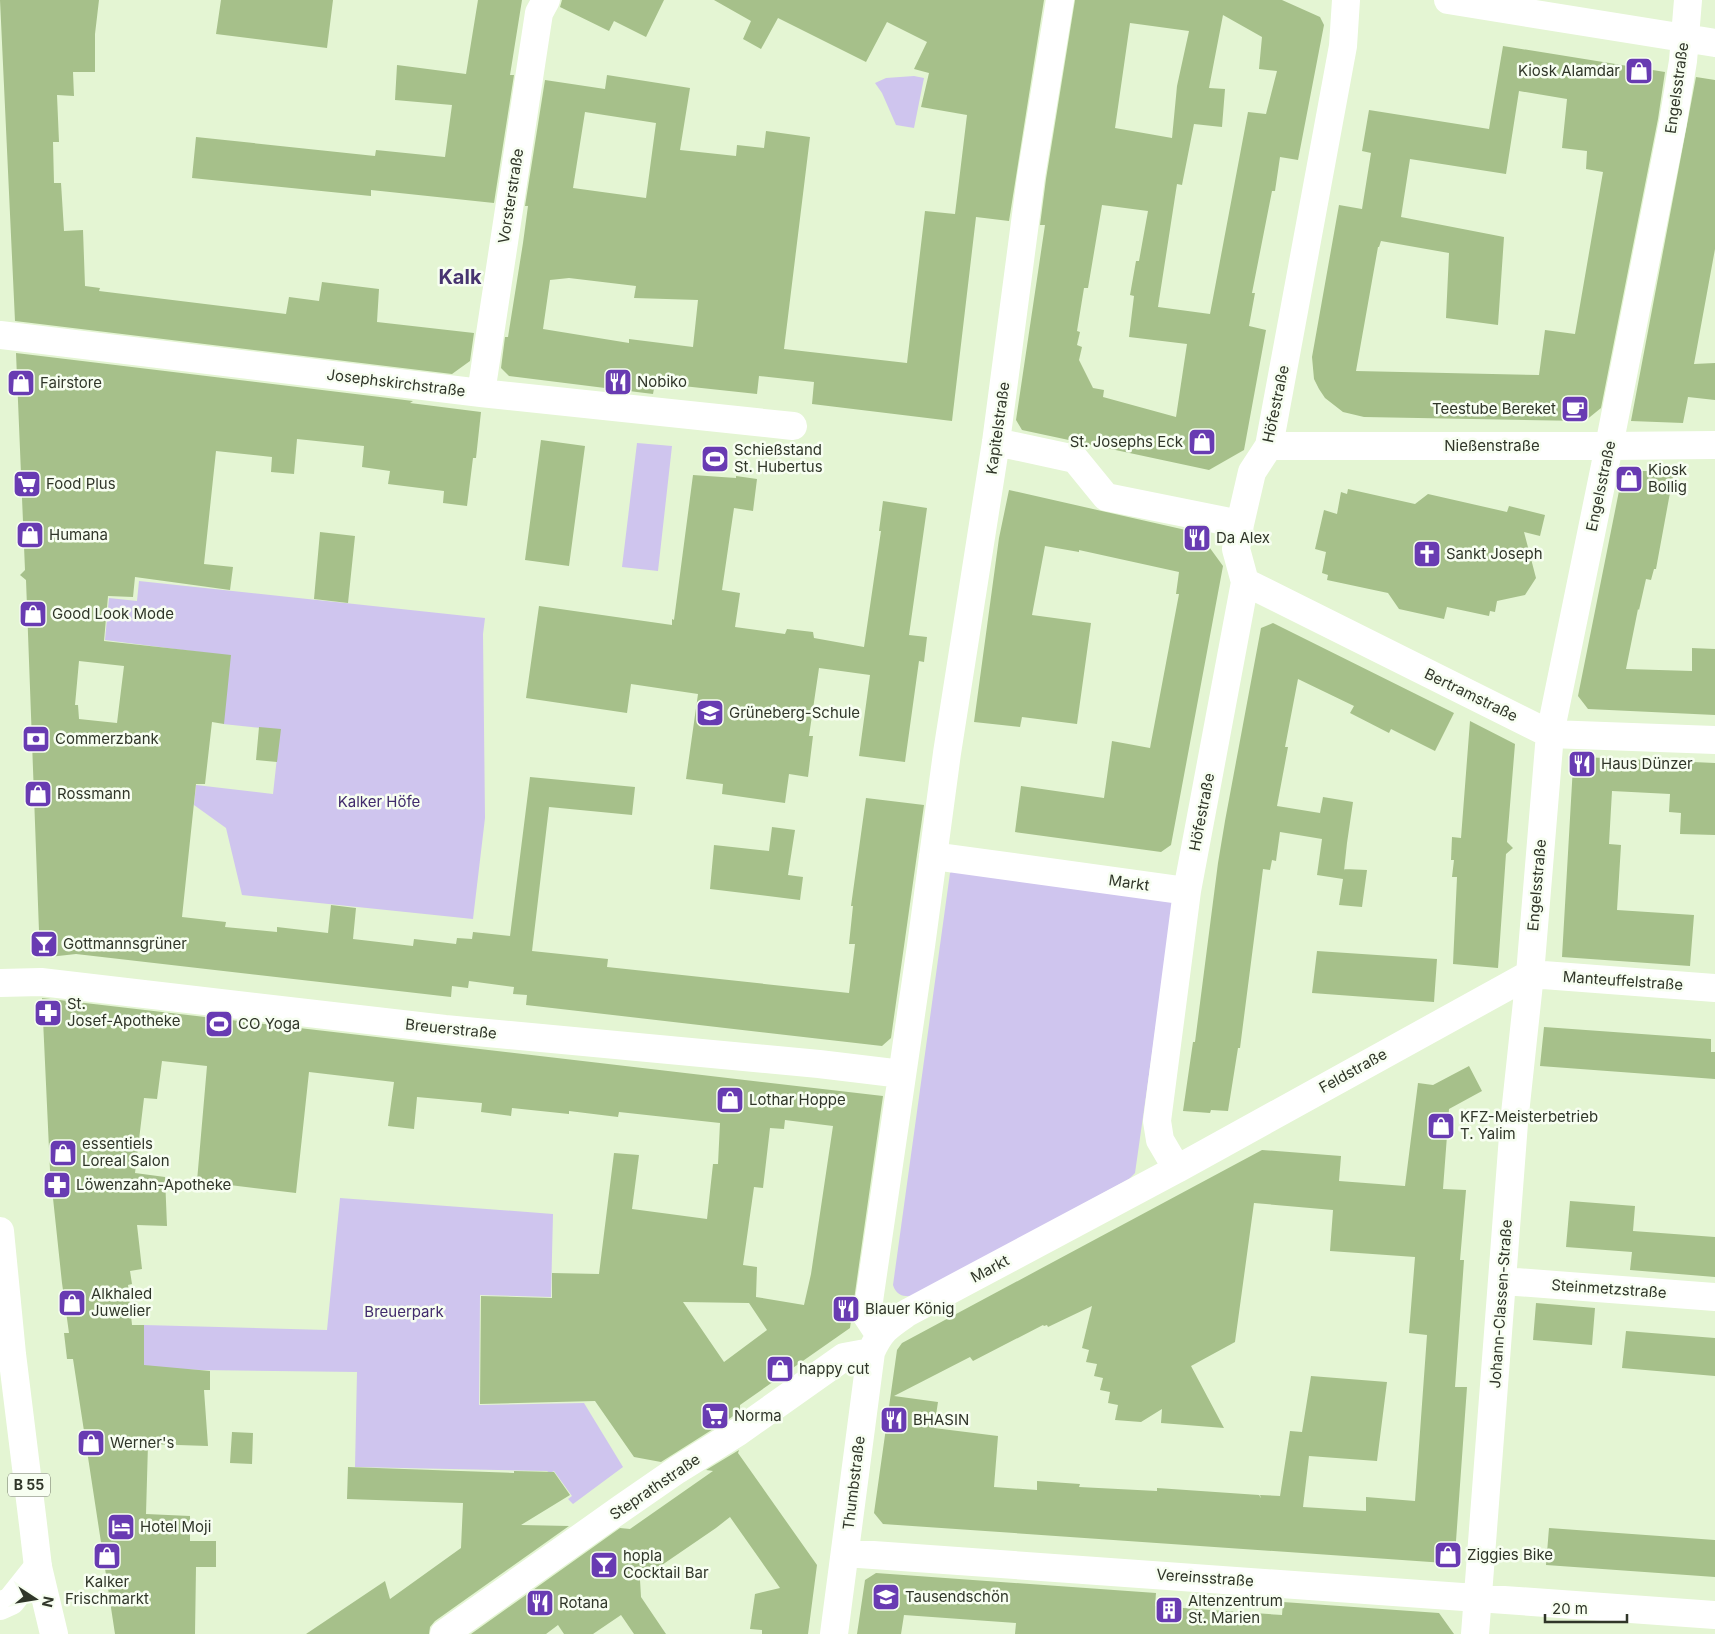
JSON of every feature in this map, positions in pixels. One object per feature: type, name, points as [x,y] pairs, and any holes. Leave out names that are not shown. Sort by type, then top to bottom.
[{"type":"street","name":"Vorsterstraße","points":[[481,393],[539,13],[546,0]]},
{"type":"street","name":"Kapitelstraße","points":[[934,856],[947,753],[996,442],[1031,177],[1060,0]]},
{"type":"street","name":"Höfestraße","points":[[1187,891],[1245,582],[1236,549],[1240,524],[1252,472],[1269,446],[1343,46],[1346,0]]},
{"type":"street","points":[[1448,0],[1715,43]]},
{"type":"street","name":"Engelsstraße","points":[[1530,974],[1550,734],[1673,122],[1685,38],[1688,0]]},
{"type":"street","name":"Josephskirchstraße","points":[[0,335],[481,393],[793,426]]},
{"type":"street","points":[[996,442],[1075,459],[1106,497],[1240,524]]},
{"type":"street","name":"Nießenstraße","points":[[1269,446],[1609,446],[1715,444]]},
{"type":"street","name":"Bertramstraße","points":[[1245,582],[1550,734],[1715,740]]},
{"type":"street","points":[[876,1343],[868,1316],[934,856]]},
{"type":"street","name":"Markt","points":[[934,856],[1187,891]]},
{"type":"street","points":[[1177,1169],[1160,1140],[1157,1121],[1187,891]]},
{"type":"street","name":"Manteuffelstraße","points":[[1530,974],[1715,988]]},
{"type":"street","name":"Feldstraße","points":[[1177,1169],[1530,974]]},
{"type":"street","name":"Johann-Classen-Straße","points":[[1475,1634],[1514,1123],[1530,974]]},
{"type":"street","name":"Breuerstraße","points":[[0,984],[41,982],[446,1029],[819,1064],[902,1074]]},
{"type":"street","name":"Markt","points":[[876,1343],[892,1323],[907,1313],[1177,1169]]},
{"type":"street","name":"B 55","points":[[0,1231],[12,1354],[38,1567],[54,1634]]},
{"type":"street","name":"Steinmetzstraße","points":[[1503,1281],[1715,1297]]},
{"type":"street","name":"Thumbstraße","points":[[834,1634],[876,1343]]},
{"type":"street","name":"Steprathstraße","points":[[444,1634],[622,1508],[677,1470],[738,1432],[844,1357],[876,1343]]},
{"type":"street","name":"Vereinsstraße","points":[[845,1553],[1715,1615]]},
{"type":"street","points":[[0,1606],[11,1601],[38,1567]]},
{"type":"green space","points":[[914,76],[924,78],[914,128],[896,125],[882,93],[875,83],[886,78]]},
{"type":"green space","points":[[637,443],[672,446],[658,571],[622,567]]},
{"type":"green space","name":"Kalker Höfe","points":[[139,581],[485,618],[483,634],[485,818],[473,919],[242,895],[226,828],[194,805],[196,785],[273,794],[280,730],[223,724],[229,656],[105,640],[109,598],[137,601]]},
{"type":"green space","points":[[956,868],[1170,898],[1173,906],[1135,1173],[1129,1179],[913,1296],[906,1296],[900,1295],[893,1285],[950,873]]},
{"type":"green space","name":"Breuerpark","points":[[340,1198],[553,1214],[551,1297],[480,1295],[479,1405],[584,1403],[623,1467],[573,1504],[568,1499],[572,1496],[554,1471],[550,1473],[547,1471],[355,1467],[357,1372],[200,1370],[144,1367],[144,1325],[327,1330]]},
{"type":"building","points":[[0,0],[99,0],[95,34],[95,72],[73,72],[74,96],[57,95],[59,142],[53,142],[54,183],[61,183],[64,231],[83,230],[85,286],[100,288],[99,291],[286,314],[289,297],[319,301],[322,282],[379,289],[377,322],[474,333],[470,361],[452,374],[15,321]]},
{"type":"building","points":[[221,0],[333,0],[327,48],[216,34]]},
{"type":"building","points":[[478,0],[522,0],[510,75],[514,75],[494,203],[371,190],[371,196],[192,178],[196,137],[375,156],[376,150],[445,157],[452,105],[395,100],[397,65],[466,74]]},
{"type":"building","points":[[562,0],[664,0],[646,37],[614,21],[609,31],[560,7]]},
{"type":"building","points":[[714,0],[1044,0],[1009,221],[976,217],[952,421],[812,404],[814,382],[759,376],[757,394],[655,383],[653,394],[509,376],[501,368],[505,337],[508,337],[523,243],[528,206],[525,206],[545,80],[605,89],[607,75],[690,88],[680,150],[736,156],[737,145],[764,148],[766,131],[810,137],[784,349],[907,363],[925,211],[955,214],[967,115],[921,107],[929,73],[914,69],[927,42],[887,22],[866,62],[778,18],[761,49],[743,39],[751,21]],"holes":[[[585,112],[656,123],[646,198],[573,188]],[[569,278],[636,286],[634,298],[698,300],[693,347],[629,339],[629,343],[543,329],[550,280]]]},
{"type":"building","points":[[1075,0],[1282,0],[1320,17],[1324,25],[1298,160],[1280,157],[1275,191],[1272,191],[1252,293],[1255,293],[1249,326],[1266,330],[1244,450],[1209,470],[1022,430],[1016,420],[1045,225],[1040,225]],"holes":[[[1223,15],[1262,37],[1259,69],[1277,71],[1266,114],[1248,112],[1210,314],[1158,307],[1177,184],[1182,185],[1194,124],[1222,127],[1225,89],[1209,88]],[[1130,23],[1189,31],[1177,86],[1172,138],[1115,128]],[[1102,205],[1148,211],[1139,261],[1136,261],[1130,295],[1134,296],[1129,337],[1187,344],[1176,417],[1103,397],[1104,390],[1093,388],[1079,360],[1082,347],[1077,345],[1080,332],[1077,331],[1084,288],[1088,288]]]},
{"type":"building","points":[[1503,46],[1665,72],[1658,119],[1601,408],[1585,421],[1364,417],[1343,412],[1325,398],[1319,389],[1314,379],[1312,357],[1339,205],[1362,209],[1371,153],[1362,151],[1369,110],[1489,129]],"holes":[[[1519,91],[1567,99],[1562,148],[1587,151],[1586,169],[1603,172],[1575,334],[1545,330],[1539,375],[1356,371],[1378,247],[1381,241],[1449,253],[1446,318],[1498,325],[1504,237],[1401,217],[1410,159],[1506,174]]]},
{"type":"building","points":[[1696,77],[1715,80],[1715,249],[1694,364],[1715,363],[1715,400],[1688,397],[1683,423],[1631,421]]},
{"type":"building","points":[[16,353],[413,401],[410,403],[481,412],[476,458],[473,458],[467,506],[443,503],[444,491],[388,484],[390,471],[362,467],[364,446],[297,439],[294,474],[271,472],[272,457],[216,451],[204,564],[233,567],[230,590],[135,577],[133,597],[108,596],[104,641],[231,655],[224,724],[212,722],[205,784],[196,784],[182,917],[226,922],[225,927],[277,932],[277,927],[328,933],[331,905],[356,908],[353,939],[413,946],[414,939],[456,944],[457,938],[472,939],[473,932],[510,936],[530,777],[635,787],[632,815],[549,807],[532,951],[608,959],[607,967],[849,993],[855,944],[849,944],[853,906],[851,906],[866,798],[924,805],[891,1038],[882,1046],[526,1005],[527,995],[513,994],[514,987],[469,981],[468,988],[452,986],[451,997],[76,954],[40,958],[26,580],[20,575],[25,570]],"holes":[[[79,661],[124,666],[117,723],[79,719],[78,705],[75,705]]]},
{"type":"building","points":[[541,440],[585,446],[569,566],[525,560]]},
{"type":"building","points":[[1623,471],[1674,471],[1656,569],[1654,569],[1651,580],[1646,579],[1626,669],[1692,671],[1692,648],[1715,649],[1715,715],[1588,709],[1578,696]]},
{"type":"building","points":[[693,475],[736,478],[736,476],[757,479],[753,511],[734,508],[722,590],[740,593],[735,627],[785,634],[787,629],[813,632],[814,638],[864,647],[881,531],[879,531],[883,501],[927,508],[909,635],[927,637],[924,662],[919,661],[905,762],[859,756],[870,675],[819,668],[809,736],[813,736],[808,777],[789,774],[785,803],[722,794],[723,784],[686,779],[698,694],[631,684],[627,713],[526,698],[539,606],[672,625]]},
{"type":"building","name":"Sankt Joseph","points":[[1348,489],[1415,504],[1428,494],[1507,512],[1509,506],[1545,515],[1540,536],[1524,532],[1536,578],[1525,595],[1497,601],[1495,612],[1490,611],[1489,616],[1447,607],[1444,619],[1399,609],[1388,593],[1327,580],[1328,575],[1322,573],[1326,552],[1315,549],[1324,510],[1337,514],[1341,492],[1347,494]]},
{"type":"building","points":[[1009,490],[1199,533],[1223,566],[1171,845],[1161,852],[1015,832],[1021,786],[1104,798],[1112,741],[1150,748],[1179,594],[1176,594],[1179,572],[1079,550],[1079,552],[1045,546],[1032,615],[1091,623],[1077,724],[1022,717],[1020,727],[974,722],[999,538]]},
{"type":"building","points":[[320,532],[355,536],[348,603],[314,599]]},
{"type":"building","points":[[1273,623],[1454,713],[1435,751],[1391,729],[1389,733],[1350,713],[1354,706],[1298,679],[1285,747],[1288,747],[1277,806],[1320,813],[1323,797],[1353,802],[1344,869],[1367,870],[1362,907],[1339,905],[1343,879],[1317,875],[1322,839],[1280,832],[1276,861],[1272,860],[1270,870],[1263,869],[1240,1048],[1238,1048],[1228,1111],[1211,1110],[1210,1113],[1183,1111],[1193,1042],[1195,1042],[1225,821],[1261,628]]},
{"type":"building","points":[[1470,721],[1515,744],[1507,842],[1513,848],[1506,854],[1498,968],[1453,964],[1457,877],[1452,877],[1454,860],[1451,860],[1452,837],[1461,838]]},
{"type":"building","points":[[259,727],[281,729],[277,762],[256,760]]},
{"type":"building","points":[[1582,757],[1715,763],[1715,835],[1680,834],[1681,813],[1669,812],[1670,794],[1612,791],[1609,844],[1621,845],[1617,910],[1694,915],[1690,966],[1562,957],[1573,766]]},
{"type":"building","points":[[772,827],[795,830],[788,875],[803,877],[800,900],[710,889],[714,845],[769,851]]},
{"type":"building","points":[[1317,951],[1437,959],[1434,1002],[1312,993]]},
{"type":"building","points":[[42,998],[883,1096],[850,1328],[740,1405],[740,1411],[729,1419],[661,1462],[634,1457],[595,1401],[480,1404],[481,1296],[552,1298],[552,1273],[599,1274],[614,1153],[639,1155],[632,1209],[707,1219],[713,1164],[718,1164],[720,1123],[619,1112],[618,1117],[569,1111],[569,1114],[512,1108],[511,1116],[481,1112],[482,1103],[417,1097],[414,1129],[388,1126],[394,1082],[309,1072],[296,1193],[197,1181],[207,1066],[162,1061],[157,1099],[144,1098],[135,1173],[165,1177],[167,1226],[137,1225],[142,1269],[130,1271],[132,1284],[128,1285],[132,1325],[144,1325],[144,1365],[210,1371],[210,1390],[204,1390],[208,1446],[148,1444],[146,1514],[190,1516],[190,1541],[216,1541],[216,1567],[196,1567],[195,1634],[115,1634],[73,1359],[67,1359],[64,1333],[69,1333],[50,1170]],"holes":[[[785,1120],[833,1126],[811,1274],[804,1305],[756,1297],[757,1267],[743,1265],[754,1187],[763,1188],[770,1128],[784,1129]],[[683,1302],[749,1303],[767,1330],[724,1362]]]},
{"type":"building","points":[[1544,1027],[1711,1039],[1711,1052],[1715,1052],[1715,1079],[1540,1066]]},
{"type":"building","points":[[1469,1066],[1482,1091],[1449,1109],[1443,1189],[1466,1190],[1460,1260],[1464,1260],[1455,1387],[1467,1387],[1455,1555],[1445,1563],[883,1524],[874,1513],[897,1350],[902,1343],[1262,1150],[1341,1156],[1339,1181],[1405,1186],[1418,1083],[1433,1085]],"holes":[[[1254,1203],[1333,1210],[1330,1251],[1415,1257],[1409,1333],[1427,1335],[1415,1501],[1366,1497],[1366,1511],[1303,1507],[1309,1456],[1377,1461],[1387,1382],[1311,1376],[1302,1432],[1290,1431],[1280,1496],[1260,1495],[1261,1498],[1259,1495],[1157,1488],[1157,1491],[1079,1487],[1080,1484],[1037,1481],[1037,1490],[994,1487],[998,1436],[934,1428],[938,1402],[894,1396],[970,1357],[973,1361],[1043,1325],[1048,1327],[1092,1306],[1082,1348],[1089,1350],[1086,1362],[1097,1364],[1094,1376],[1103,1378],[1100,1390],[1110,1392],[1108,1403],[1118,1405],[1115,1420],[1141,1422],[1162,1409],[1161,1423],[1224,1428],[1191,1366],[1235,1342]]]},
{"type":"building","points":[[1570,1201],[1635,1206],[1633,1231],[1715,1237],[1715,1277],[1630,1270],[1632,1252],[1566,1247]]},
{"type":"building","points":[[1536,1303],[1595,1308],[1592,1345],[1533,1340]]},
{"type":"building","points":[[1626,1331],[1715,1338],[1715,1376],[1622,1368]]},
{"type":"building","points":[[232,1432],[253,1433],[252,1464],[230,1463]]},
{"type":"building","points":[[739,1450],[738,1453],[817,1565],[808,1634],[762,1634],[762,1630],[750,1629],[755,1594],[780,1588],[730,1517],[640,1580],[641,1597],[666,1634],[634,1634],[621,1615],[593,1634],[564,1634],[558,1625],[546,1634],[471,1634],[620,1528],[630,1529],[713,1471],[706,1470]]},
{"type":"building","points":[[348,1467],[514,1473],[514,1471],[554,1472],[570,1495],[521,1525],[569,1526],[435,1621],[430,1627],[429,1634],[306,1634],[385,1581],[390,1599],[461,1548],[463,1503],[347,1499]]},
{"type":"building","points":[[1549,1528],[1715,1540],[1715,1577],[1546,1565]]},
{"type":"building","points":[[876,1573],[1156,1593],[1155,1606],[1282,1615],[1283,1602],[1439,1613],[1454,1634],[1015,1634],[1016,1623],[904,1615],[901,1634],[857,1634],[865,1580]]},
{"type":"place","name":"Kiosk Alamdar","points":[[1639,71]]},
{"type":"place","name":"Nobiko","points":[[618,382]]},
{"type":"place","name":"Fairstore","points":[[21,383]]},
{"type":"place","name":"Teestube Bereket","points":[[1575,409]]},
{"type":"place","name":"St. Josephs Eck","points":[[1202,442]]},
{"type":"place","name":"Schießstand St. Hubertus","points":[[715,459]]},
{"type":"place","name":"Kiosk Bollig","points":[[1629,479]]},
{"type":"place","name":"Food Plus","points":[[27,484]]},
{"type":"place","name":"Humana","points":[[30,535]]},
{"type":"place","name":"Da Alex","points":[[1197,538]]},
{"type":"place","name":"Sankt Joseph","points":[[1427,554]]},
{"type":"place","name":"Good Look Mode","points":[[33,614]]},
{"type":"place","name":"Grüneberg-Schule","points":[[710,713]]},
{"type":"place","name":"Commerzbank","points":[[36,739]]},
{"type":"place","name":"Haus Dünzer","points":[[1582,764]]},
{"type":"place","name":"Rossmann","points":[[38,794]]},
{"type":"place","name":"Gottmannsgrüner","points":[[44,944]]},
{"type":"place","name":"St. Josef-Apotheke","points":[[48,1013]]},
{"type":"place","name":"CO Yoga","points":[[219,1024]]},
{"type":"place","name":"Lothar Hoppe","points":[[730,1100]]},
{"type":"place","name":"KFZ-Meisterbetrieb T. Yalim","points":[[1441,1126]]},
{"type":"place","name":"essentiels Loreal Salon","points":[[63,1153]]},
{"type":"place","name":"Löwenzahn-Apotheke","points":[[57,1185]]},
{"type":"place","name":"Alkhaled Juwelier","points":[[72,1303]]},
{"type":"place","name":"Blauer König","points":[[846,1309]]},
{"type":"place","name":"happy cut","points":[[780,1369]]},
{"type":"place","name":"Norma","points":[[715,1416]]},
{"type":"place","name":"BHASIN","points":[[894,1420]]},
{"type":"place","name":"Werner's","points":[[91,1443]]},
{"type":"place","name":"Hotel Moji","points":[[121,1527]]},
{"type":"place","name":"Ziggies Bike","points":[[1448,1555]]},
{"type":"place","name":"Kalker Frischmarkt","points":[[107,1556]]},
{"type":"place","name":"hopla Cocktail Bar","points":[[604,1565]]},
{"type":"place","name":"Tausendschön","points":[[886,1597]]},
{"type":"place","name":"Rotana","points":[[540,1603]]},
{"type":"place","name":"Altenzentrum St. Marien","points":[[1169,1610]]},
{"type":"district","name":"Kalk","points":[[460,277]]}]
